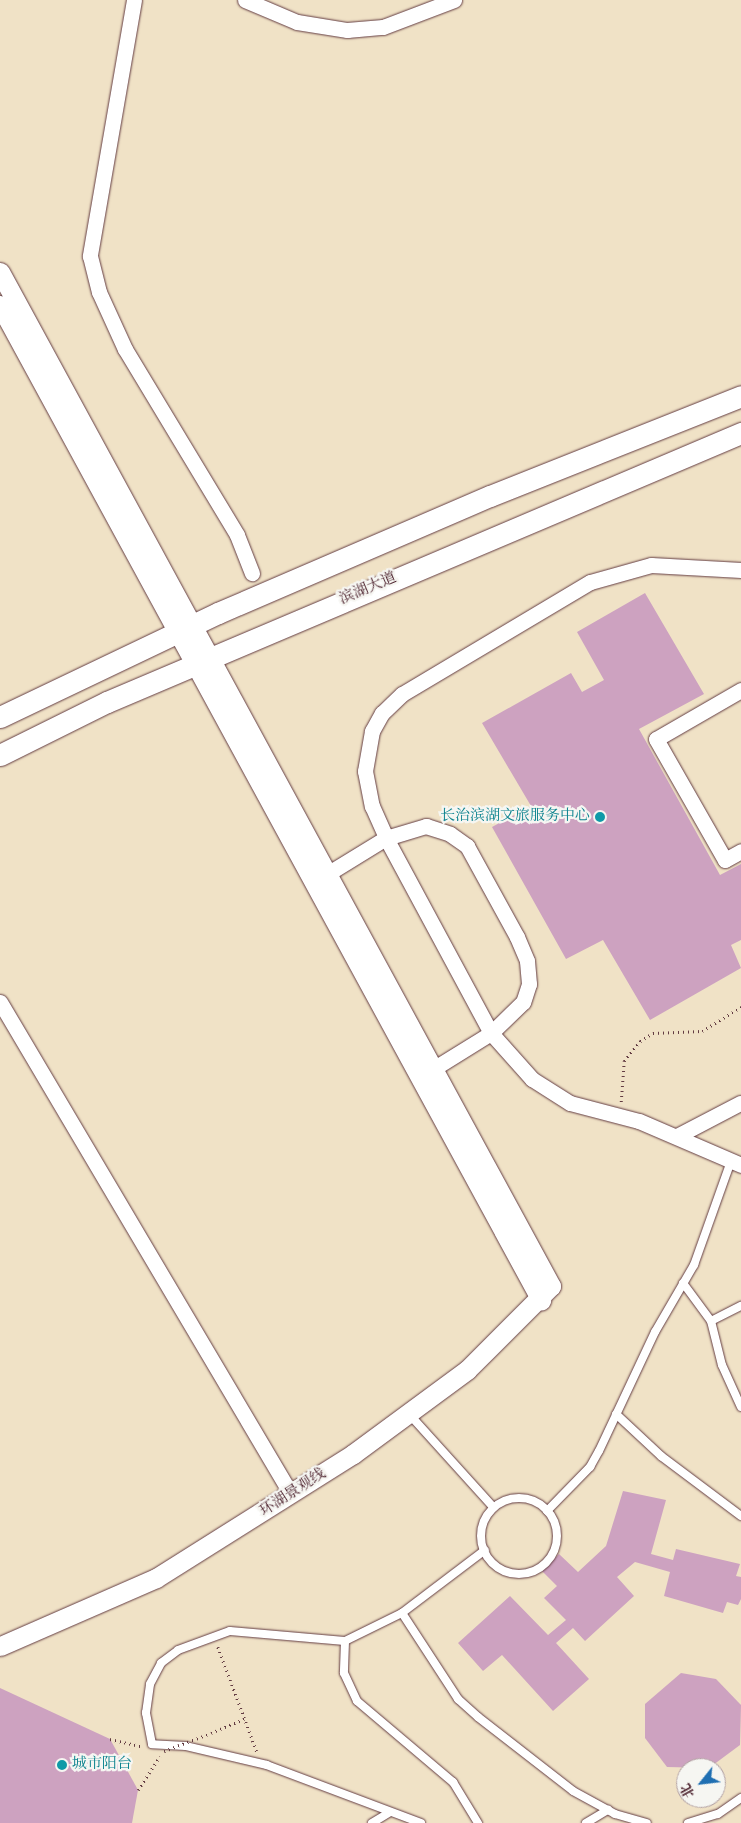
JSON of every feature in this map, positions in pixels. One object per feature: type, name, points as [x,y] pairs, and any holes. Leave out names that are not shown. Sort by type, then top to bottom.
[{"type":"main road","points":[[0,717],[184,629],[490,496],[741,396]]},
{"type":"main road","name":"滨湖大道","points":[[0,755],[200,662],[741,433]]},
{"type":"street","points":[[134,0],[90,256],[99,292],[125,349],[237,535],[252,573]]},
{"type":"street","points":[[245,0],[296,22],[347,30],[383,27],[454,0]]},
{"type":"street","points":[[0,272],[200,662],[426,1074],[491,1033],[518,1008],[529,984],[527,961],[517,937],[467,846],[450,834],[426,826],[386,838],[319,878]]},
{"type":"street","points":[[0,305],[184,629]]},
{"type":"street","points":[[736,1163],[677,1136],[621,1116],[570,1103],[550,1093],[532,1079],[491,1033],[386,838],[372,806],[366,754],[382,713],[402,694],[607,575],[651,565],[741,570]]},
{"type":"street","points":[[741,690],[656,739],[725,860],[741,851]]},
{"type":"street","points":[[0,1002],[292,1494]]},
{"type":"street","name":"环湖景观线","points":[[0,1646],[136,1588],[292,1494],[410,1415],[546,1293],[426,1074]]},
{"type":"street","points":[[677,1136],[741,1103]]},
{"type":"lane","points":[[547,1511],[590,1467],[683,1283],[736,1163]]},
{"type":"lane","points":[[683,1283],[711,1321],[722,1364],[741,1406]]},
{"type":"lane","points":[[711,1321],[741,1306]]},
{"type":"lane","points":[[616,1414],[661,1456],[741,1516]]},
{"type":"lane","points":[[410,1415],[493,1507]]},
{"type":"lane","points":[[517,1498],[530,1500],[547,1511],[557,1538],[551,1556],[539,1569],[528,1574],[504,1571],[484,1550],[481,1530],[493,1507],[517,1498]]},
{"type":"lane","points":[[421,1823],[261,1763],[186,1746],[152,1744],[146,1713],[150,1684],[161,1663],[178,1650],[230,1631],[345,1642],[402,1613],[484,1550]]},
{"type":"lane","points":[[402,1613],[458,1699],[530,1760],[608,1810],[647,1823]]},
{"type":"lane","points":[[345,1642],[344,1673],[357,1701],[453,1782],[478,1823]]},
{"type":"lane","points":[[688,1823],[718,1814],[741,1798]]},
{"type":"lane","points":[[586,1823],[608,1810]]},
{"type":"lane","points":[[372,1823],[390,1812]]},
{"type":"path","points":[[621,1116],[622,1074],[630,1050],[653,1033],[702,1031],[724,1013],[741,1007]]},
{"type":"path","points":[[214,1636],[261,1763]]},
{"type":"path","points":[[138,1790],[163,1751],[244,1719]]},
{"type":"path","points":[[110,1739],[145,1747]]},
{"type":"path","points":[[153,1749],[162,1751]]},
{"type":"building","name":"长治滨湖文旅服务中心","points":[[645,593],[704,694],[639,729],[720,875],[741,864],[741,940],[731,945],[741,968],[650,1020],[603,940],[566,959],[492,827],[531,806],[482,723],[571,673],[582,692],[604,680],[577,632]]},
{"type":"building","points":[[623,1491],[666,1500],[651,1554],[673,1560],[676,1549],[740,1564],[736,1576],[741,1577],[741,1599],[738,1605],[727,1602],[723,1613],[664,1596],[670,1572],[635,1562],[617,1577],[634,1596],[585,1641],[573,1628],[556,1643],[589,1679],[553,1711],[502,1655],[483,1671],[458,1643],[510,1596],[548,1635],[566,1620],[544,1598],[557,1586],[542,1571],[559,1554],[578,1572],[606,1546]]},
{"type":"building","points":[[681,1673],[716,1679],[741,1705],[740,1745],[722,1758],[676,1758],[676,1767],[667,1767],[645,1738],[645,1704]]},
{"type":"building","name":"城市阳台","points":[[0,1688],[110,1739],[138,1790],[132,1823],[0,1823]]},
{"type":"place","name":"长治滨湖文旅服务中心","points":[[600,817]]},
{"type":"place","name":"城市阳台","points":[[62,1765]]}]
